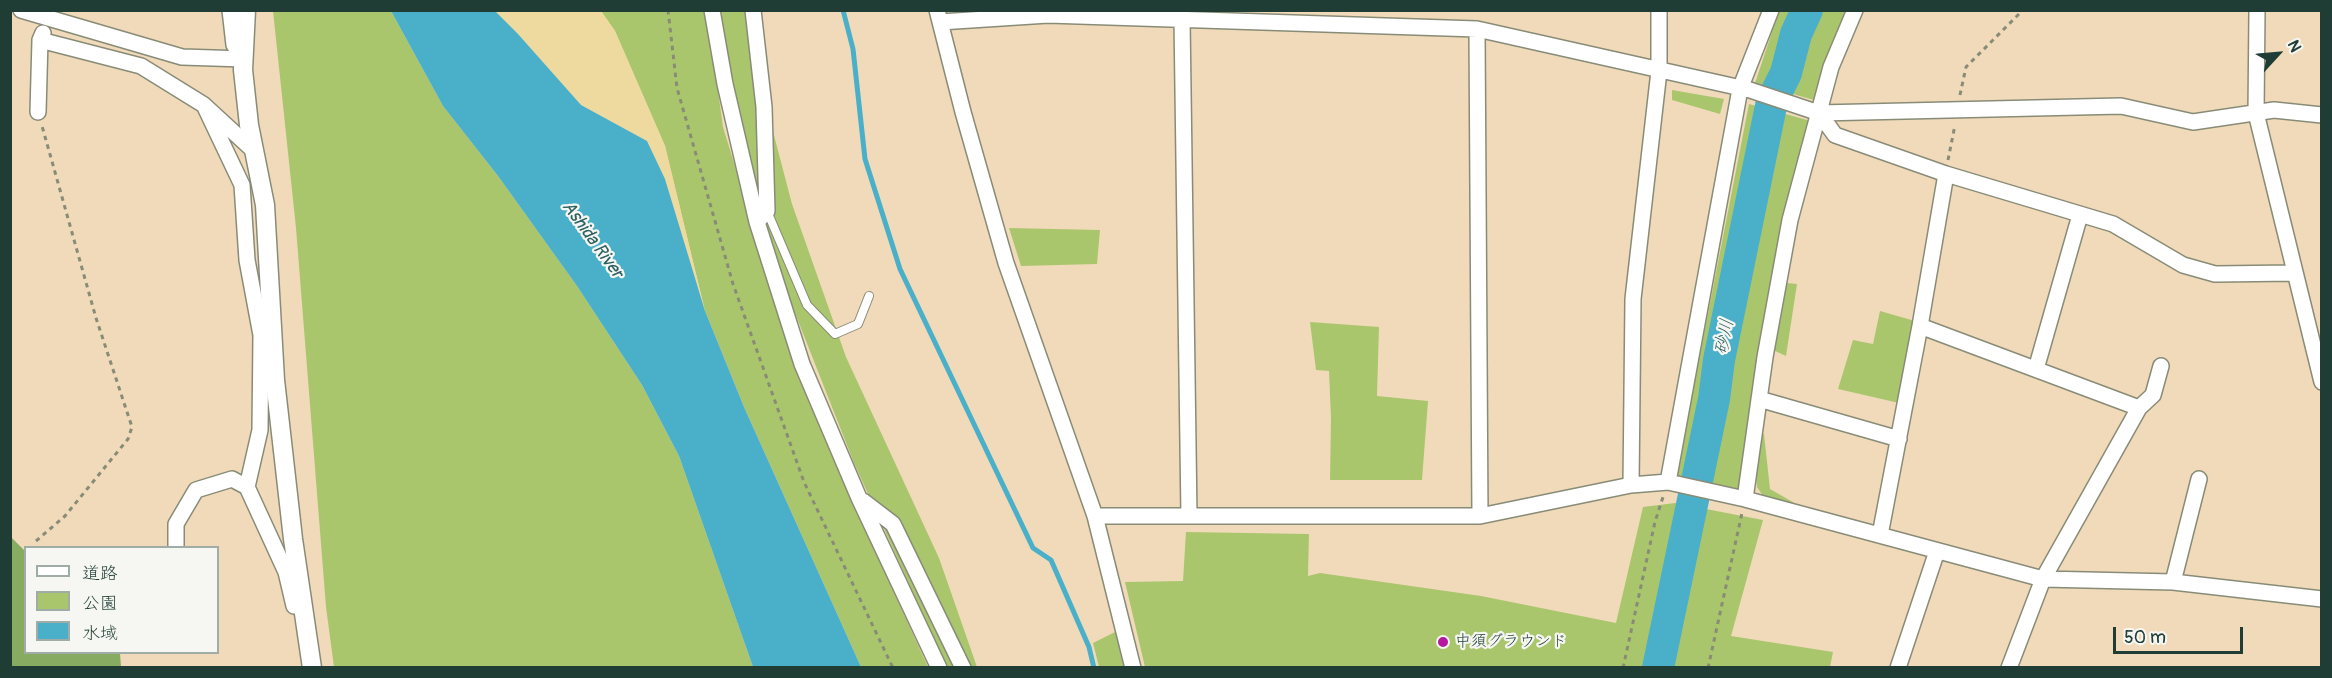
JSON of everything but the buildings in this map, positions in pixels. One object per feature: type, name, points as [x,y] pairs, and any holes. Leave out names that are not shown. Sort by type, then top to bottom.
[{"type":"street","points":[[21,10],[182,57],[243,64]]},
{"type":"street","points":[[230,10],[234,45],[243,64]]},
{"type":"street","points":[[246,10],[243,64],[249,126],[265,205],[267,335],[260,430],[247,487]]},
{"type":"street","points":[[712,10],[725,84],[802,364],[860,498],[939,668]]},
{"type":"street","points":[[753,10],[764,107],[762,216]]},
{"type":"street","points":[[1631,485],[1633,299],[1659,71],[1659,10]]},
{"type":"street","points":[[1668,482],[1745,90],[1771,10]]},
{"type":"street","points":[[1745,499],[1759,399],[1790,220],[1831,67],[1855,10]]},
{"type":"street","points":[[2257,10],[2256,113],[2322,382]]},
{"type":"street","points":[[1133,668],[1095,516],[1006,263],[938,16],[1048,13],[1182,19],[1306,17],[1477,29],[1745,90],[1819,113],[2121,106],[2193,123],[2274,110],[2322,115]]},
{"type":"street","points":[[1182,19],[1189,516]]},
{"type":"street","points":[[38,112],[39,40],[50,20]]},
{"type":"street","points":[[1477,29],[1480,516]]},
{"type":"street","points":[[39,40],[141,66],[204,105],[254,151]]},
{"type":"street","points":[[204,105],[242,185],[247,260],[267,335],[275,381],[286,482],[312,668]]},
{"type":"street","points":[[1819,113],[1835,135],[1946,174],[2113,224],[2183,265],[2215,274],[2295,273]]},
{"type":"street","points":[[1880,535],[1946,174]]},
{"type":"street","points":[[2036,369],[2080,215]]},
{"type":"street","points":[[1920,326],[2139,408]]},
{"type":"street","points":[[2009,668],[2043,579],[2139,408],[2152,395],[2161,366]]},
{"type":"street","points":[[1759,399],[1899,439]]},
{"type":"street","points":[[176,546],[176,524],[196,490],[232,479],[247,487],[286,572],[294,606],[303,605]]},
{"type":"street","points":[[2173,582],[2199,479]]},
{"type":"street","points":[[1095,516],[1480,516],[1631,485],[1668,482],[1745,499],[2043,579],[2173,582],[2322,599]]},
{"type":"street","points":[[860,498],[893,524],[963,668]]},
{"type":"street","points":[[1898,668],[1937,551]]},
{"type":"lane","points":[[762,216],[807,305],[835,334],[858,324],[869,296]]},
{"type":"path","points":[[668,10],[677,88],[733,284],[804,482],[893,668]]},
{"type":"path","points":[[1946,174],[1966,67],[2023,10]]},
{"type":"path","points":[[36,541],[65,516],[128,439],[132,427],[96,318],[38,112]]},
{"type":"path","points":[[1623,668],[1655,522],[1668,482]]},
{"type":"path","points":[[1708,668],[1745,499]]},
{"type":"green space","points":[[273,11],[391,11],[443,106],[498,176],[577,286],[642,385],[679,456],[753,667],[334,667],[326,607],[296,228]]},
{"type":"green space","points":[[601,11],[707,11],[723,127],[794,359],[830,452],[928,667],[861,667],[744,407],[705,311],[665,146],[615,31]]},
{"type":"green space","points":[[721,11],[749,11],[754,59],[792,204],[846,357],[939,558],[977,667],[947,667],[854,463],[773,257],[728,66]]},
{"type":"green space","points":[[1779,11],[1848,11],[1817,101],[1755,83]]},
{"type":"green space","points":[[1672,90],[1724,99],[1720,114],[1672,100]]},
{"type":"green space","points":[[1749,104],[1811,121],[1783,218],[1740,489],[1676,477]]},
{"type":"green space","points":[[1009,228],[1100,230],[1097,264],[1021,266]]},
{"type":"green space","points":[[1787,283],[1797,284],[1786,356],[1773,350]]},
{"type":"green space","points":[[1880,311],[1915,321],[1899,403],[1838,389],[1853,340],[1873,344]]},
{"type":"green space","points":[[1310,322],[1379,327],[1377,396],[1428,401],[1422,480],[1330,480],[1329,371],[1316,370]]},
{"type":"green space","points":[[1761,432],[1764,434],[1770,489],[1798,505],[1765,499],[1757,487],[1755,468]]},
{"type":"green space","points":[[1675,503],[1763,520],[1731,636],[1833,652],[1830,667],[1145,667],[1125,582],[1183,581],[1186,532],[1309,534],[1308,576],[1320,573],[1481,596],[1616,623],[1643,507]]},
{"type":"green space","points":[[10,536],[24,550],[24,654],[120,654],[121,667],[11,667]]},
{"type":"green space","points":[[1117,631],[1126,667],[1099,667],[1093,643]]},
{"type":"sand","points":[[495,11],[601,11],[615,31],[665,146],[705,311],[665,179],[647,141],[581,105]]},
{"type":"water","name":"Ashida River","points":[[391,11],[495,11],[581,105],[647,141],[665,179],[705,311],[744,407],[861,667],[753,667],[679,456],[642,385],[577,286],[498,176],[443,106]]},
{"type":"waterway","points":[[843,10],[853,49],[865,159],[900,269],[1033,548],[1051,560],[1089,647],[1094,668]]},
{"type":"waterway","name":"砂川","points":[[1658,668],[1714,399],[1719,360],[1772,101],[1786,73],[1796,34],[1807,10]]},
{"type":"place","name":"中須グラウンド","points":[[1443,642]]}]
